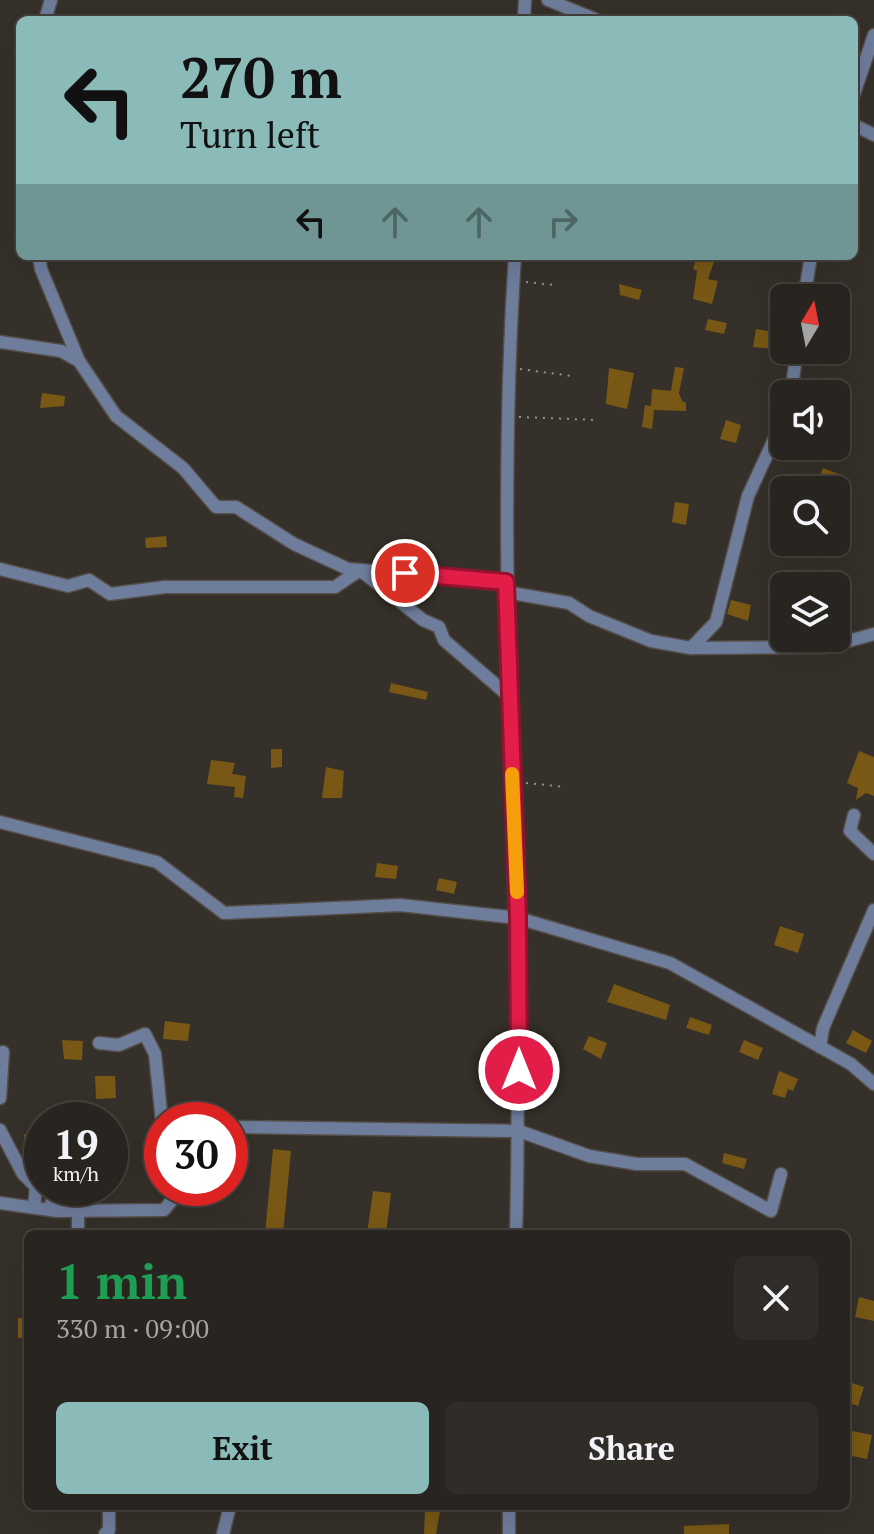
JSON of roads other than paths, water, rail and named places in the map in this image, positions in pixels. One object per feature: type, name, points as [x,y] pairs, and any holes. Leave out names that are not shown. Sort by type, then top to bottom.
[{"type":"street","points":[[548,0],[587,16]]},
{"type":"street","points":[[858,82],[874,35]]},
{"type":"street","points":[[40,260],[79,361],[116,416],[183,468],[216,507],[236,507],[294,544],[348,569],[506,587],[569,603],[589,616],[651,641],[691,648],[826,647],[874,634]]},
{"type":"street","points":[[515,260],[506,587],[518,918],[516,1230]]},
{"type":"street","points":[[806,284],[810,260]]},
{"type":"street","points":[[0,342],[61,351],[79,361]]},
{"type":"street","points":[[691,648],[716,622],[748,496],[770,448]]},
{"type":"street","points":[[0,569],[68,586],[89,580],[110,594],[165,587],[335,587],[360,570]]},
{"type":"street","points":[[360,570],[423,620],[439,627],[444,640],[510,697]]},
{"type":"street","points":[[854,815],[850,831],[874,854]]},
{"type":"street","points":[[0,822],[157,862],[224,913],[400,905],[518,918],[670,963],[851,1064],[874,1084]]},
{"type":"street","points":[[820,1047],[823,1028],[874,910]]},
{"type":"street","points":[[99,1043],[119,1045],[145,1034],[155,1054],[160,1102]]},
{"type":"street","points":[[0,1098],[3,1052]]},
{"type":"street","points":[[248,1127],[519,1131],[589,1156],[637,1164],[685,1164],[771,1211],[781,1174]]},
{"type":"street","points":[[0,1130],[23,1174],[36,1187],[34,1207]]},
{"type":"street","points":[[0,1203],[51,1210],[164,1210],[167,1206]]},
{"type":"street","points":[[51,1206],[51,1210]]},
{"type":"street","points":[[78,1210],[78,1230]]},
{"type":"street","points":[[105,1534],[109,1530],[109,1510]]},
{"type":"street","points":[[223,1534],[229,1510]]},
{"type":"street","points":[[509,1510],[509,1534]]}]
